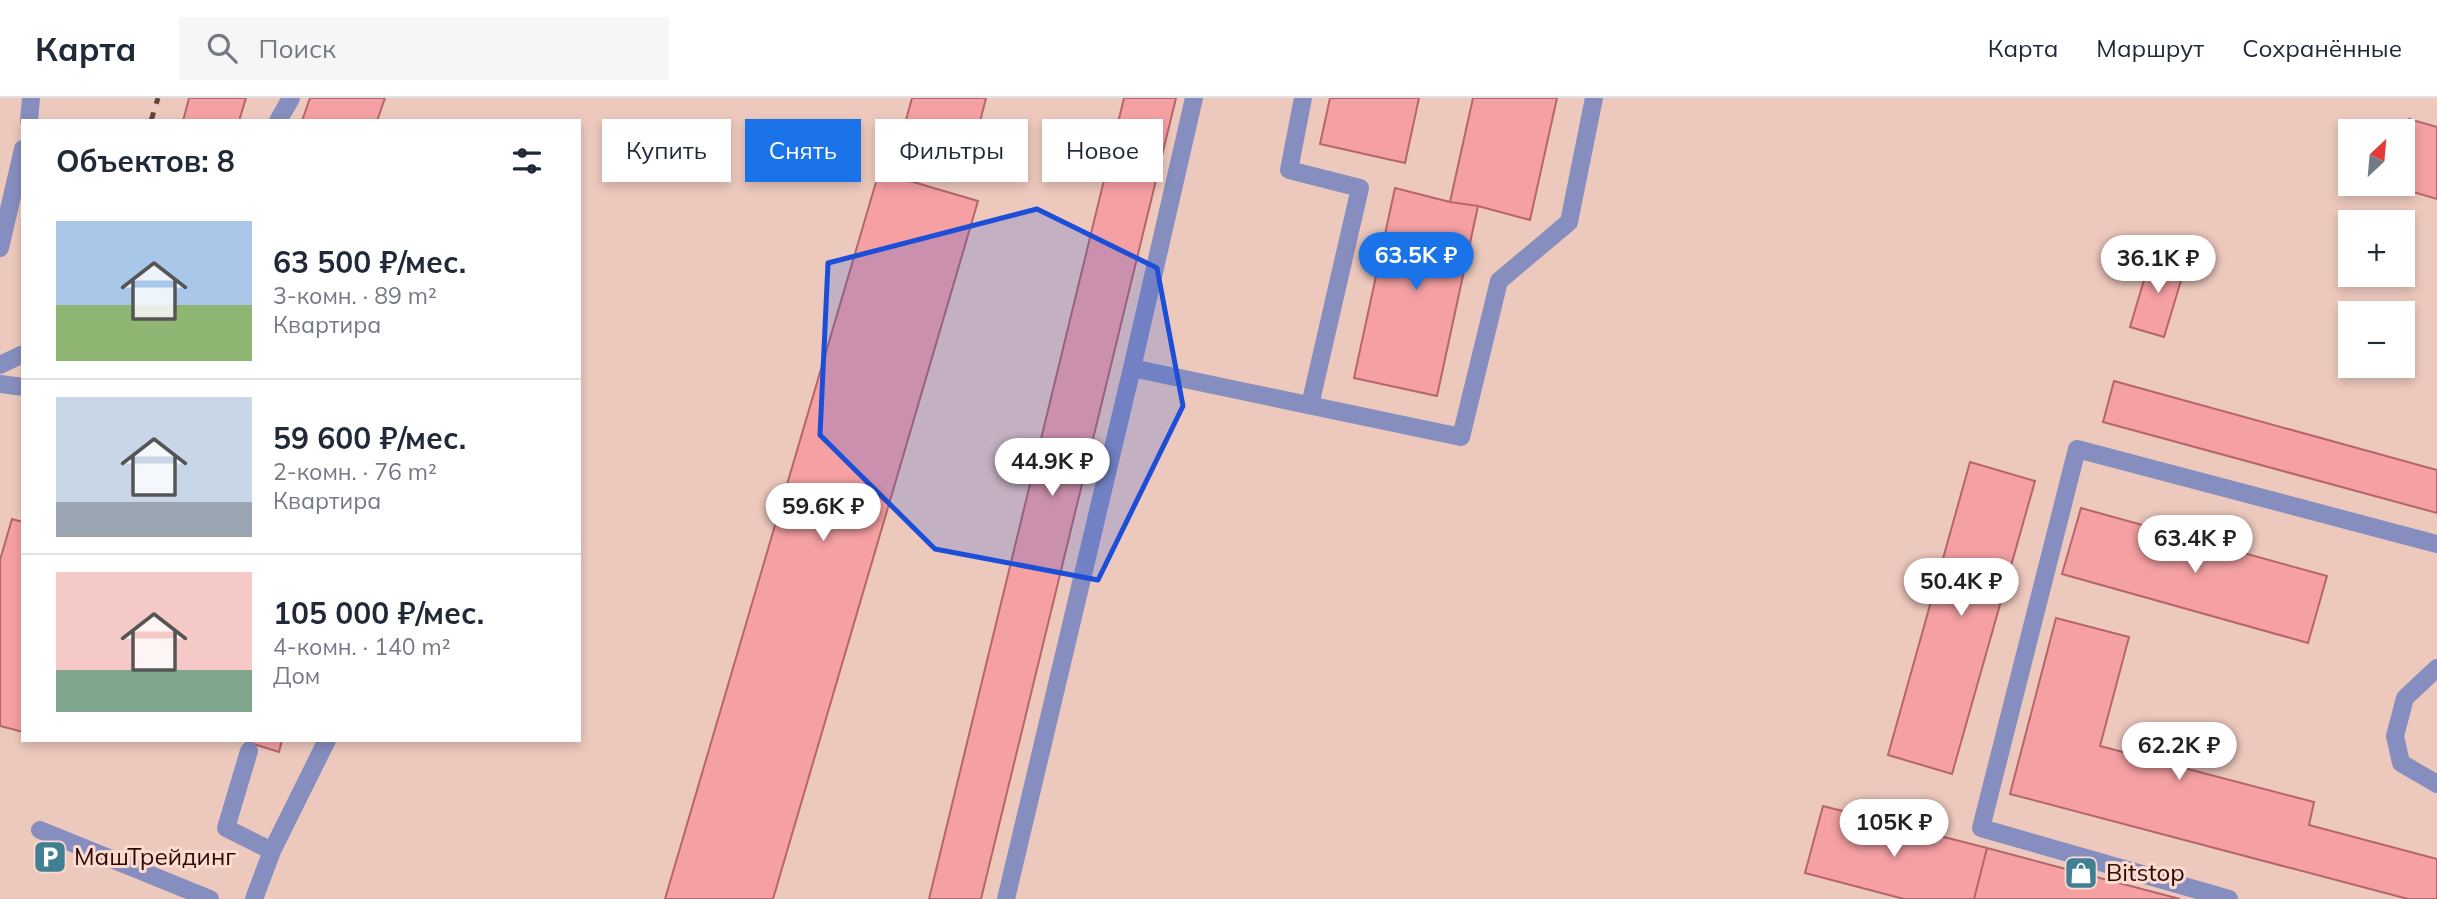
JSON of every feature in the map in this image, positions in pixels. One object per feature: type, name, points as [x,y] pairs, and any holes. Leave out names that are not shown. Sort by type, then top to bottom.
[{"type":"lane","points":[[29,119],[31,98]]},
{"type":"lane","points":[[279,119],[291,98]]},
{"type":"lane","points":[[1006,899],[1194,98]]},
{"type":"lane","points":[[1303,98],[1289,170],[1360,188],[1310,405]]},
{"type":"lane","points":[[1132,368],[1461,437],[1499,281],[1569,222],[1594,98]]},
{"type":"lane","points":[[0,248],[21,158]]},
{"type":"lane","points":[[0,365],[21,355]]},
{"type":"lane","points":[[0,384],[21,387]]},
{"type":"lane","points":[[2229,899],[1981,828],[2077,449],[2437,544]]},
{"type":"lane","points":[[2437,667],[2405,698],[2395,736],[2401,764],[2437,784]]},
{"type":"lane","points":[[254,899],[272,851],[326,742]]},
{"type":"lane","points":[[249,751],[226,828],[272,851]]},
{"type":"lane","points":[[40,830],[210,899]]},
{"type":"highlighted area","points":[[1037,209],[1157,268],[1183,406],[1098,580],[935,549],[820,435],[828,263]]},
{"type":"shaded area","points":[[0,98],[2437,98],[2437,899],[0,899]]},
{"type":"building","points":[[189,98],[246,98],[240,119],[184,119]]},
{"type":"building","points":[[310,98],[385,98],[378,119],[303,119]]},
{"type":"building","points":[[912,98],[986,98],[981,119],[906,119]]},
{"type":"building","points":[[1124,98],[1176,98],[1163,151],[1163,119],[1119,119]]},
{"type":"building","points":[[1330,98],[1419,98],[1405,163],[1320,144]]},
{"type":"building","points":[[1473,98],[1557,98],[1530,220],[1478,206],[1450,202]]},
{"type":"building","points":[[2415,121],[2437,127],[2437,199],[2415,192]]},
{"type":"building","points":[[876,182],[913,182],[978,201],[773,899],[665,899]]},
{"type":"building","points":[[1104,182],[1156,182],[981,899],[929,899]]},
{"type":"building","points":[[1395,188],[1478,206],[1437,396],[1354,378]]},
{"type":"building","points":[[2152,253],[2186,264],[2164,337],[2130,327]]},
{"type":"building","points":[[2114,381],[2437,470],[2437,513],[2103,422]]},
{"type":"building","points":[[1970,462],[2035,481],[1952,774],[1888,755]]},
{"type":"building","points":[[2081,508],[2327,576],[2308,643],[2062,574]]},
{"type":"building","points":[[12,519],[21,521],[21,731],[0,726],[0,560]]},
{"type":"building","points":[[2056,618],[2129,637],[2100,746],[2314,802],[2309,825],[2437,859],[2437,899],[2408,899],[2010,794]]},
{"type":"building","points":[[247,742],[282,742],[279,752]]},
{"type":"building","points":[[1823,806],[1987,848],[1974,899],[1904,899],[1805,873]]},
{"type":"building","points":[[1987,848],[2081,873],[2180,899],[1974,899]]},
{"type":"railway","points":[[152,119],[158,98]]},
{"type":"place","name":"МашТрейдинг","points":[[50,857]]},
{"type":"place","name":"Bitstop","points":[[2081,873]]}]
